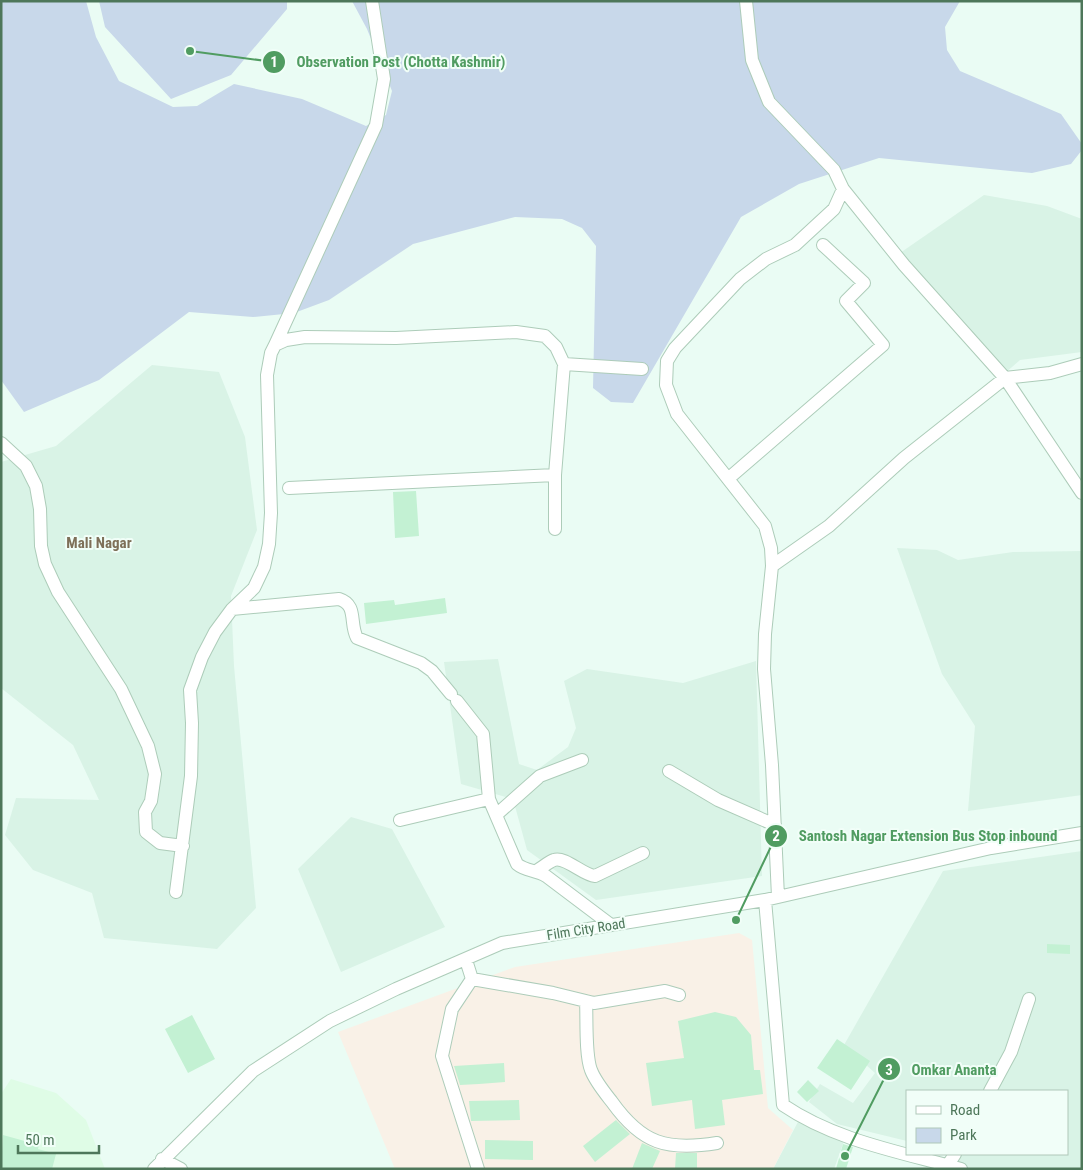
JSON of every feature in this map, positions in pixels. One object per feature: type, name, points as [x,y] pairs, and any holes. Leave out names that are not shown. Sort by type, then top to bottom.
[{"type":"street","points":[[176,892],[191,776],[190,690],[202,657],[215,632],[232,609],[254,588],[264,568],[269,544],[267,375],[271,353],[376,125],[384,79],[372,1]]},
{"type":"street","points":[[746,1],[752,60],[769,102],[834,170],[843,189],[904,265],[1005,378],[1082,493]]},
{"type":"street","points":[[778,897],[764,669],[772,548],[765,526],[730,478],[677,414],[666,385],[667,361],[675,348],[740,279],[766,259],[795,245],[834,209],[843,189]]},
{"type":"street","points":[[730,478],[883,345],[846,301],[864,283],[823,245]]},
{"type":"street","points":[[275,345],[286,340],[304,337],[396,338],[516,332],[545,336],[556,347],[564,364],[555,475],[555,529]]},
{"type":"street","points":[[564,364],[642,368]]},
{"type":"street","points":[[772,566],[829,526],[904,458],[1005,378],[1050,373],[1082,364]]},
{"type":"street","points":[[1,443],[26,466],[36,486],[40,509],[41,546],[45,564],[58,592],[121,689],[148,746],[155,774],[151,801],[145,812],[146,832],[160,843],[183,846]]},
{"type":"street","points":[[289,488],[555,475]]},
{"type":"street","points":[[232,609],[339,599],[347,602],[351,607],[354,632],[357,638],[421,663],[432,671],[483,734],[489,799],[517,864],[523,869],[536,871],[546,876],[611,925]]},
{"type":"street","points":[[496,815],[540,776],[582,760]]},
{"type":"street","points":[[669,771],[718,800],[775,824]]},
{"type":"street","points":[[400,820],[489,799]]},
{"type":"street","name":"Film City Road","points":[[158,1164],[253,1070],[330,1021],[396,989],[502,943],[765,900],[991,848],[1082,833]]},
{"type":"street","points":[[536,871],[554,860],[561,859],[588,876],[596,876],[643,853]]},
{"type":"street","points":[[765,900],[783,1105],[807,1122],[842,1136],[906,1154]]},
{"type":"street","points":[[466,960],[472,979]]},
{"type":"street","points":[[472,979],[594,1003],[664,991],[679,995]]},
{"type":"street","points":[[472,979],[452,1009],[442,1056],[478,1169]]},
{"type":"street","points":[[991,1090],[1011,1052],[1029,999]]},
{"type":"street","points":[[586,1001],[590,1070],[618,1110],[637,1132],[669,1146],[690,1147],[717,1143]]},
{"type":"street","points":[[911,1155],[961,1169]]},
{"type":"street","points":[[948,1165],[954,1155]]},
{"type":"street","points":[[158,1164],[181,1169]]},
{"type":"shaded area","points":[[984,195],[1047,206],[1082,219],[1082,352],[1020,360],[1004,374],[900,253]]},
{"type":"shaded area","points":[[152,365],[219,372],[245,437],[257,530],[231,596],[234,666],[256,908],[217,949],[104,938],[92,893],[33,870],[5,835],[16,798],[99,800],[73,745],[1,688],[1,462],[56,446]]},
{"type":"shaded area","points":[[897,548],[937,550],[958,560],[1013,552],[1082,551],[1082,795],[968,811],[975,726],[942,674]]},
{"type":"shaded area","points":[[498,659],[519,764],[537,770],[568,747],[576,728],[564,681],[587,669],[683,683],[756,661],[762,876],[596,900],[527,850],[513,799],[461,784],[444,662]]},
{"type":"shaded area","points":[[351,817],[392,829],[445,927],[341,972],[298,869]]},
{"type":"shaded area","points":[[1082,851],[1082,1169],[950,1169],[955,1155],[1068,1155],[1068,1090],[906,1090],[906,1141],[837,1124],[809,1102],[820,1084],[853,1103],[875,1073],[844,1045],[943,871]]},
{"type":"shaded area","points":[[739,933],[752,940],[768,1108],[793,1130],[773,1169],[395,1169],[338,1032],[515,967]]},
{"type":"shaded area","points":[[11,1079],[56,1093],[86,1120],[105,1169],[1,1169],[1,1094]]},
{"type":"shaded area","points":[[799,1120],[844,1141],[834,1169],[773,1169]]},
{"type":"green space","points":[[1,1],[86,1],[96,37],[119,81],[173,107],[197,106],[234,84],[302,99],[366,126],[386,115],[392,91],[367,29],[352,1],[960,1],[945,27],[947,50],[960,71],[1061,114],[1082,144],[1082,150],[1071,164],[1032,173],[879,158],[799,184],[741,217],[633,403],[611,402],[593,388],[596,246],[582,228],[562,219],[515,217],[413,244],[329,300],[294,313],[253,317],[189,312],[99,380],[24,412],[1,380]]},
{"type":"green space","points":[[99,1],[287,1],[287,9],[231,75],[171,99],[105,27]]},
{"type":"building","points":[[416,491],[419,536],[395,538],[393,492]]},
{"type":"building","points":[[445,598],[447,613],[366,624],[364,603],[394,600],[395,605]]},
{"type":"building","points":[[1047,944],[1070,945],[1070,954],[1047,953]]},
{"type":"building","points":[[715,1012],[736,1017],[751,1035],[754,1070],[760,1070],[763,1094],[722,1100],[725,1125],[695,1129],[692,1100],[652,1106],[646,1063],[684,1058],[678,1021]]},
{"type":"building","points":[[192,1015],[215,1059],[188,1073],[165,1029]]},
{"type":"building","points":[[837,1039],[870,1061],[851,1090],[817,1068]]},
{"type":"building","points":[[504,1063],[505,1082],[479,1084],[460,1085],[454,1066]]},
{"type":"building","points":[[808,1080],[819,1091],[807,1102],[797,1092]]},
{"type":"building","points":[[519,1100],[520,1120],[471,1121],[469,1101]]},
{"type":"building","points":[[616,1120],[630,1134],[595,1162],[583,1146]]},
{"type":"building","points":[[3,1135],[39,1145],[38,1149],[56,1154],[52,1169],[1,1169]]},
{"type":"building","points":[[485,1140],[533,1141],[533,1160],[485,1159]]},
{"type":"building","points":[[642,1143],[660,1151],[652,1169],[632,1169]]},
{"type":"building","points":[[843,1144],[853,1147],[846,1169],[836,1169]]},
{"type":"building","points":[[676,1153],[697,1153],[697,1169],[675,1169]]},
{"type":"place","name":"Observation Post (Chotta Kashmir)","points":[[190,51]]},
{"type":"place","name":"Santosh Nagar Extension Bus Stop inbound","points":[[736,920]]},
{"type":"place","name":"Omkar Ananta","points":[[845,1156]]},
{"type":"district","name":"Mali Nagar","points":[[99,543]]}]
